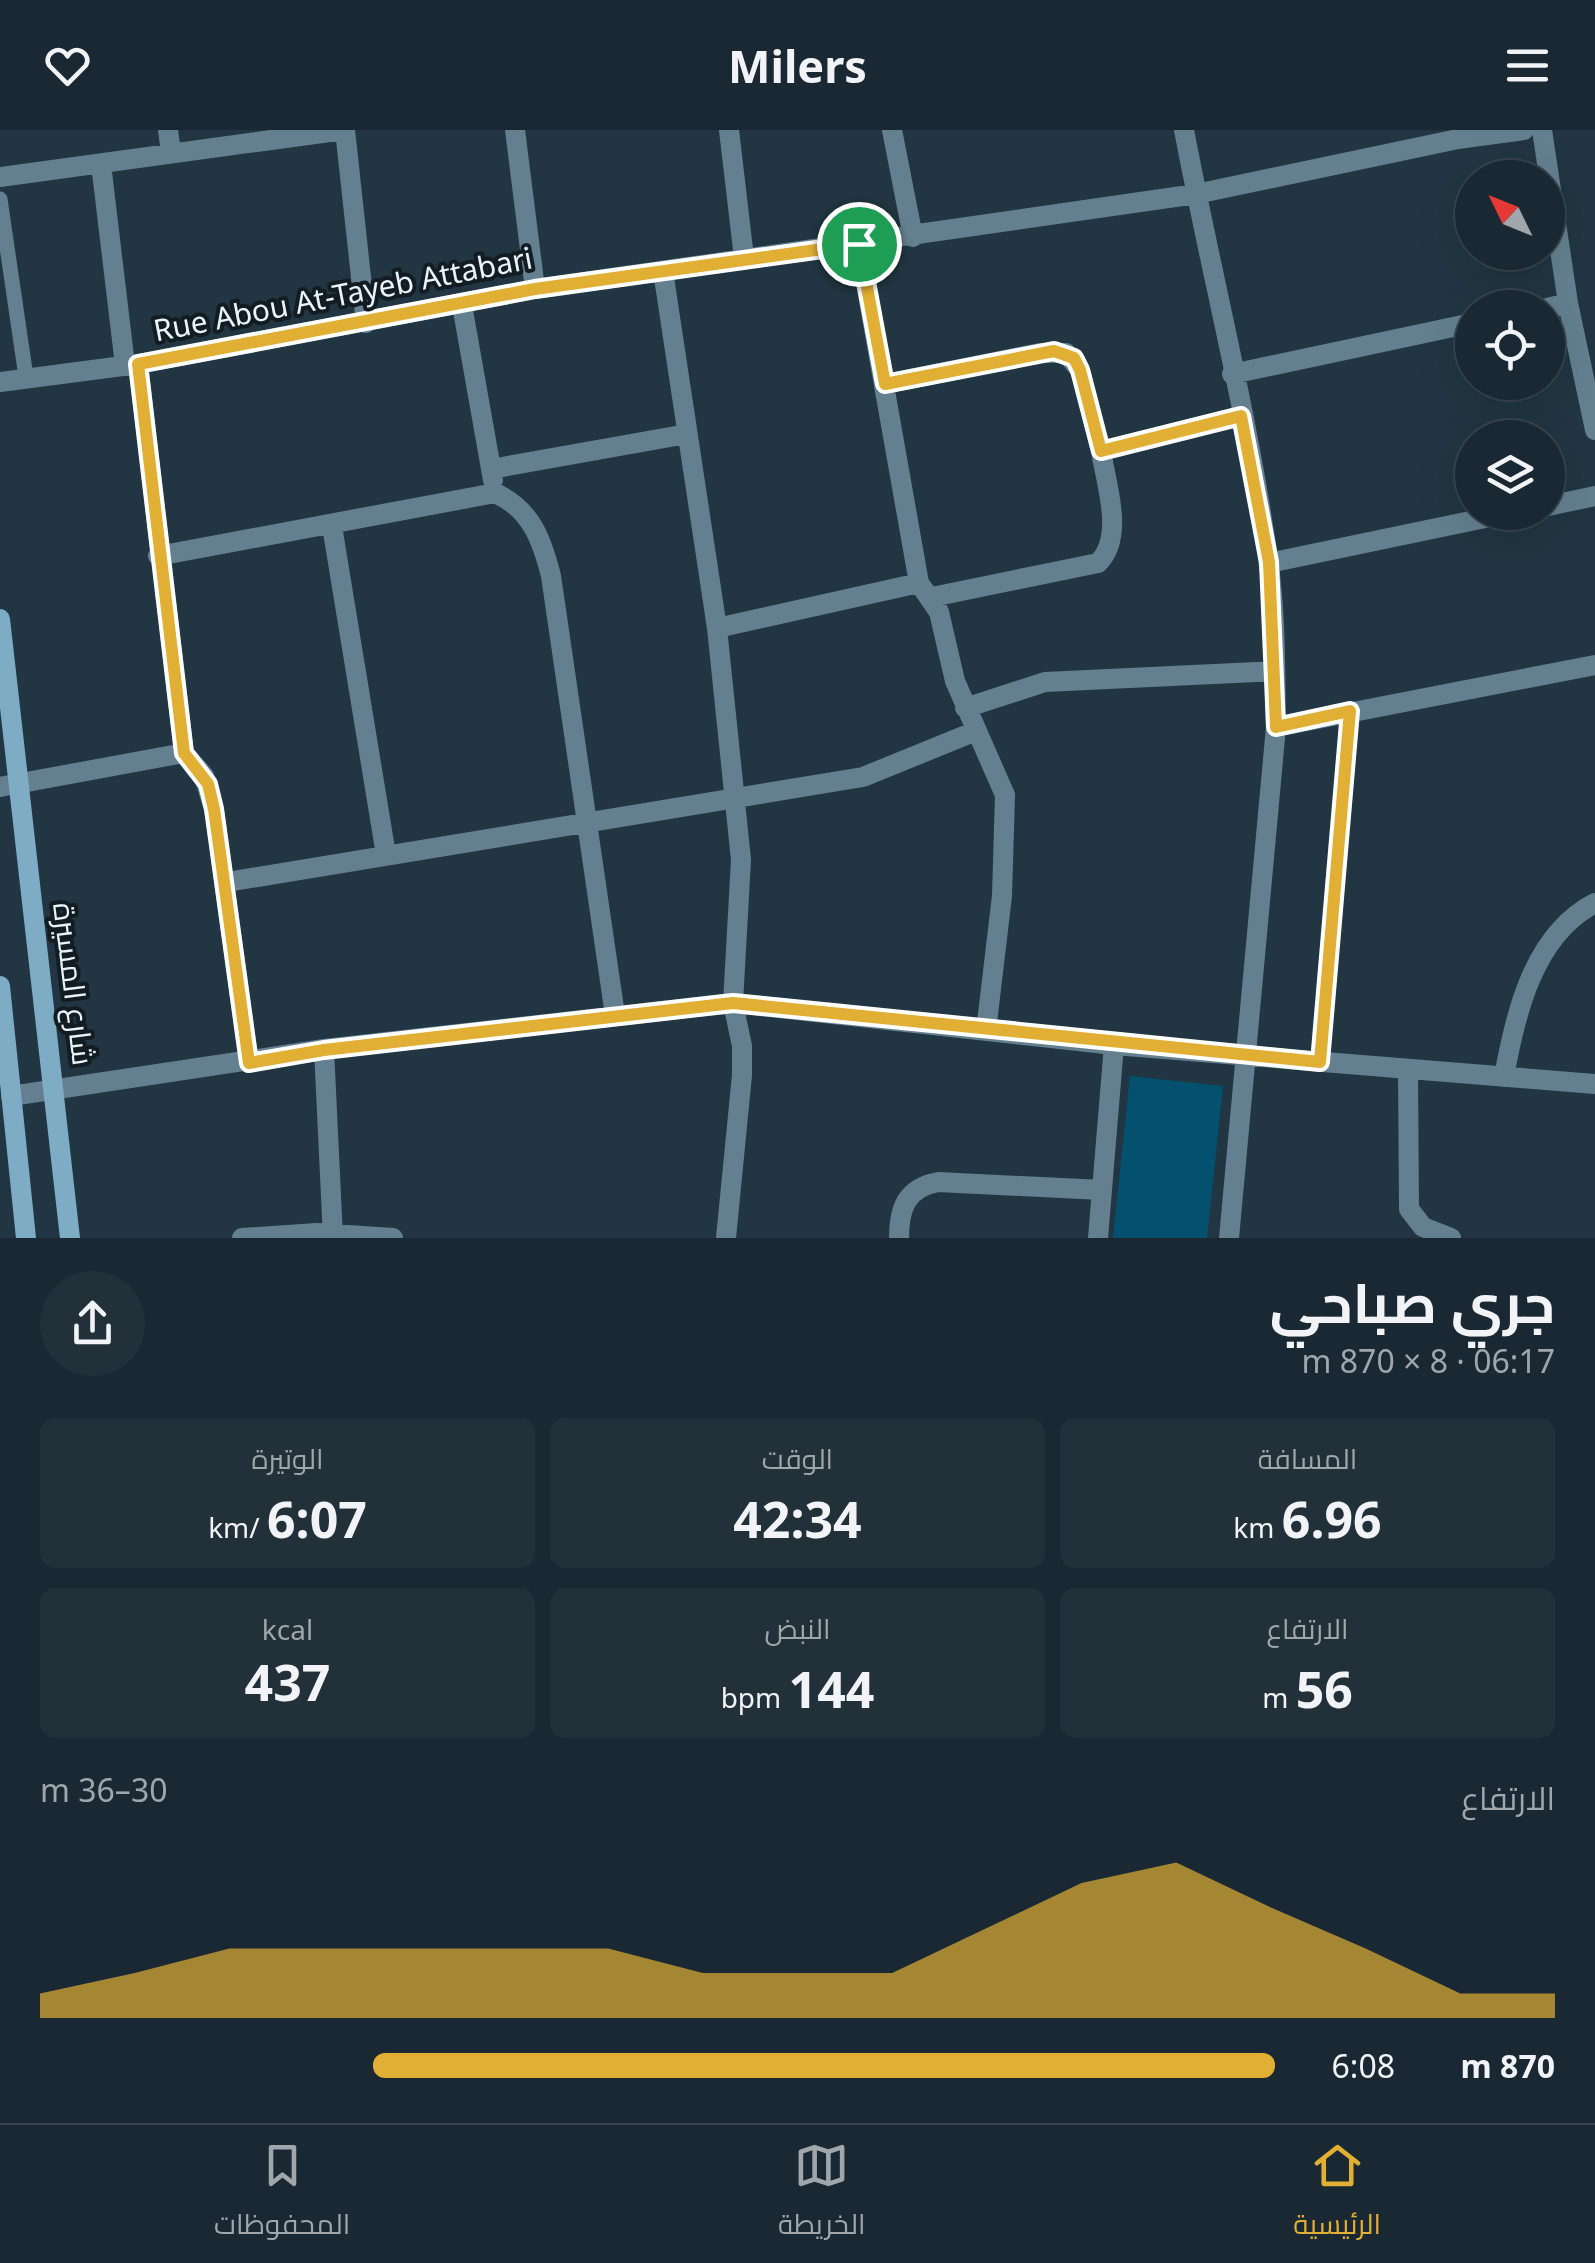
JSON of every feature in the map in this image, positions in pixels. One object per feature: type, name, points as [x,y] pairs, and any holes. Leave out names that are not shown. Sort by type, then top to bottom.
[{"type":"street","points":[[168,130],[172,153]]},
{"type":"street","points":[[0,177],[344,130],[366,323]]},
{"type":"street","points":[[515,130],[535,289]]},
{"type":"street","points":[[729,130],[744,258]]},
{"type":"street","points":[[892,130],[913,236]]},
{"type":"street","points":[[1184,130],[1269,562],[1275,671],[1276,727],[1230,1238]]},
{"type":"street","name":"Rue Abou At-Tayeb Attabari","points":[[0,382],[132,365],[535,289],[1196,194],[1458,135],[1524,130]]},
{"type":"street","points":[[1542,130],[1557,290]]},
{"type":"street","points":[[102,164],[184,753],[208,784],[228,882],[249,1063]]},
{"type":"street","points":[[859,244],[925,590],[965,708],[1005,795],[1006,832],[986,1031]]},
{"type":"street","points":[[663,272],[717,628],[741,860],[733,1003],[742,1046],[742,1075],[726,1238]]},
{"type":"street","points":[[462,305],[495,493]]},
{"type":"street","points":[[1232,374],[1455,327]]},
{"type":"street","points":[[1565,329],[1595,430]]},
{"type":"street","points":[[717,628],[1098,563],[1108,554],[1112,537],[1101,451],[1080,370],[1066,353],[1040,353],[885,384]]},
{"type":"street","points":[[1101,451],[1241,416]]},
{"type":"street","points":[[490,468],[687,434]]},
{"type":"street","points":[[158,556],[495,493],[514,502],[536,530],[545,551],[615,1015]]},
{"type":"street","points":[[1565,502],[1595,496]]},
{"type":"street","points":[[1269,562],[1455,524]]},
{"type":"street","points":[[332,526],[386,855]]},
{"type":"street","name":"شارع المسيرة","points":[[0,619],[10,785],[56,1088],[70,1238]]},
{"type":"street","points":[[1276,727],[1595,665]]},
{"type":"street","points":[[965,708],[1045,682],[1275,671]]},
{"type":"street","points":[[228,882],[863,777],[976,731]]},
{"type":"street","points":[[10,785],[184,753]]},
{"type":"street","points":[[1504,1076],[1512,1030],[1541,959],[1595,904]]},
{"type":"street","points":[[0,986],[26,1238]]},
{"type":"street","points":[[10,1096],[324,1050],[733,1003],[1114,1045],[1595,1084]]},
{"type":"street","points":[[1098,1238],[1114,1045]]},
{"type":"street","points":[[324,1050],[332,1236]]},
{"type":"street","points":[[1408,1069],[1409,1209],[1423,1227],[1451,1238]]},
{"type":"street","points":[[899,1238],[902,1210],[910,1192],[923,1185],[938,1182],[1102,1190]]},
{"type":"street","points":[[242,1238],[393,1238]]},
{"type":"lane","points":[[0,198],[26,378]]},
{"type":"lane","points":[[1320,1062],[1350,711]]},
{"type":"shaded area","points":[[1130,1076],[1223,1086],[1207,1238],[1113,1238]]},
{"type":"route","points":[[859,244],[885,384],[1054,351],[1074,358],[1080,370],[1101,451],[1241,416],[1269,562],[1276,727],[1350,711],[1320,1062],[1114,1045],[733,1003],[324,1050],[249,1063],[228,882],[214,809],[208,784],[184,753],[138,364],[535,289],[859,244]]}]
